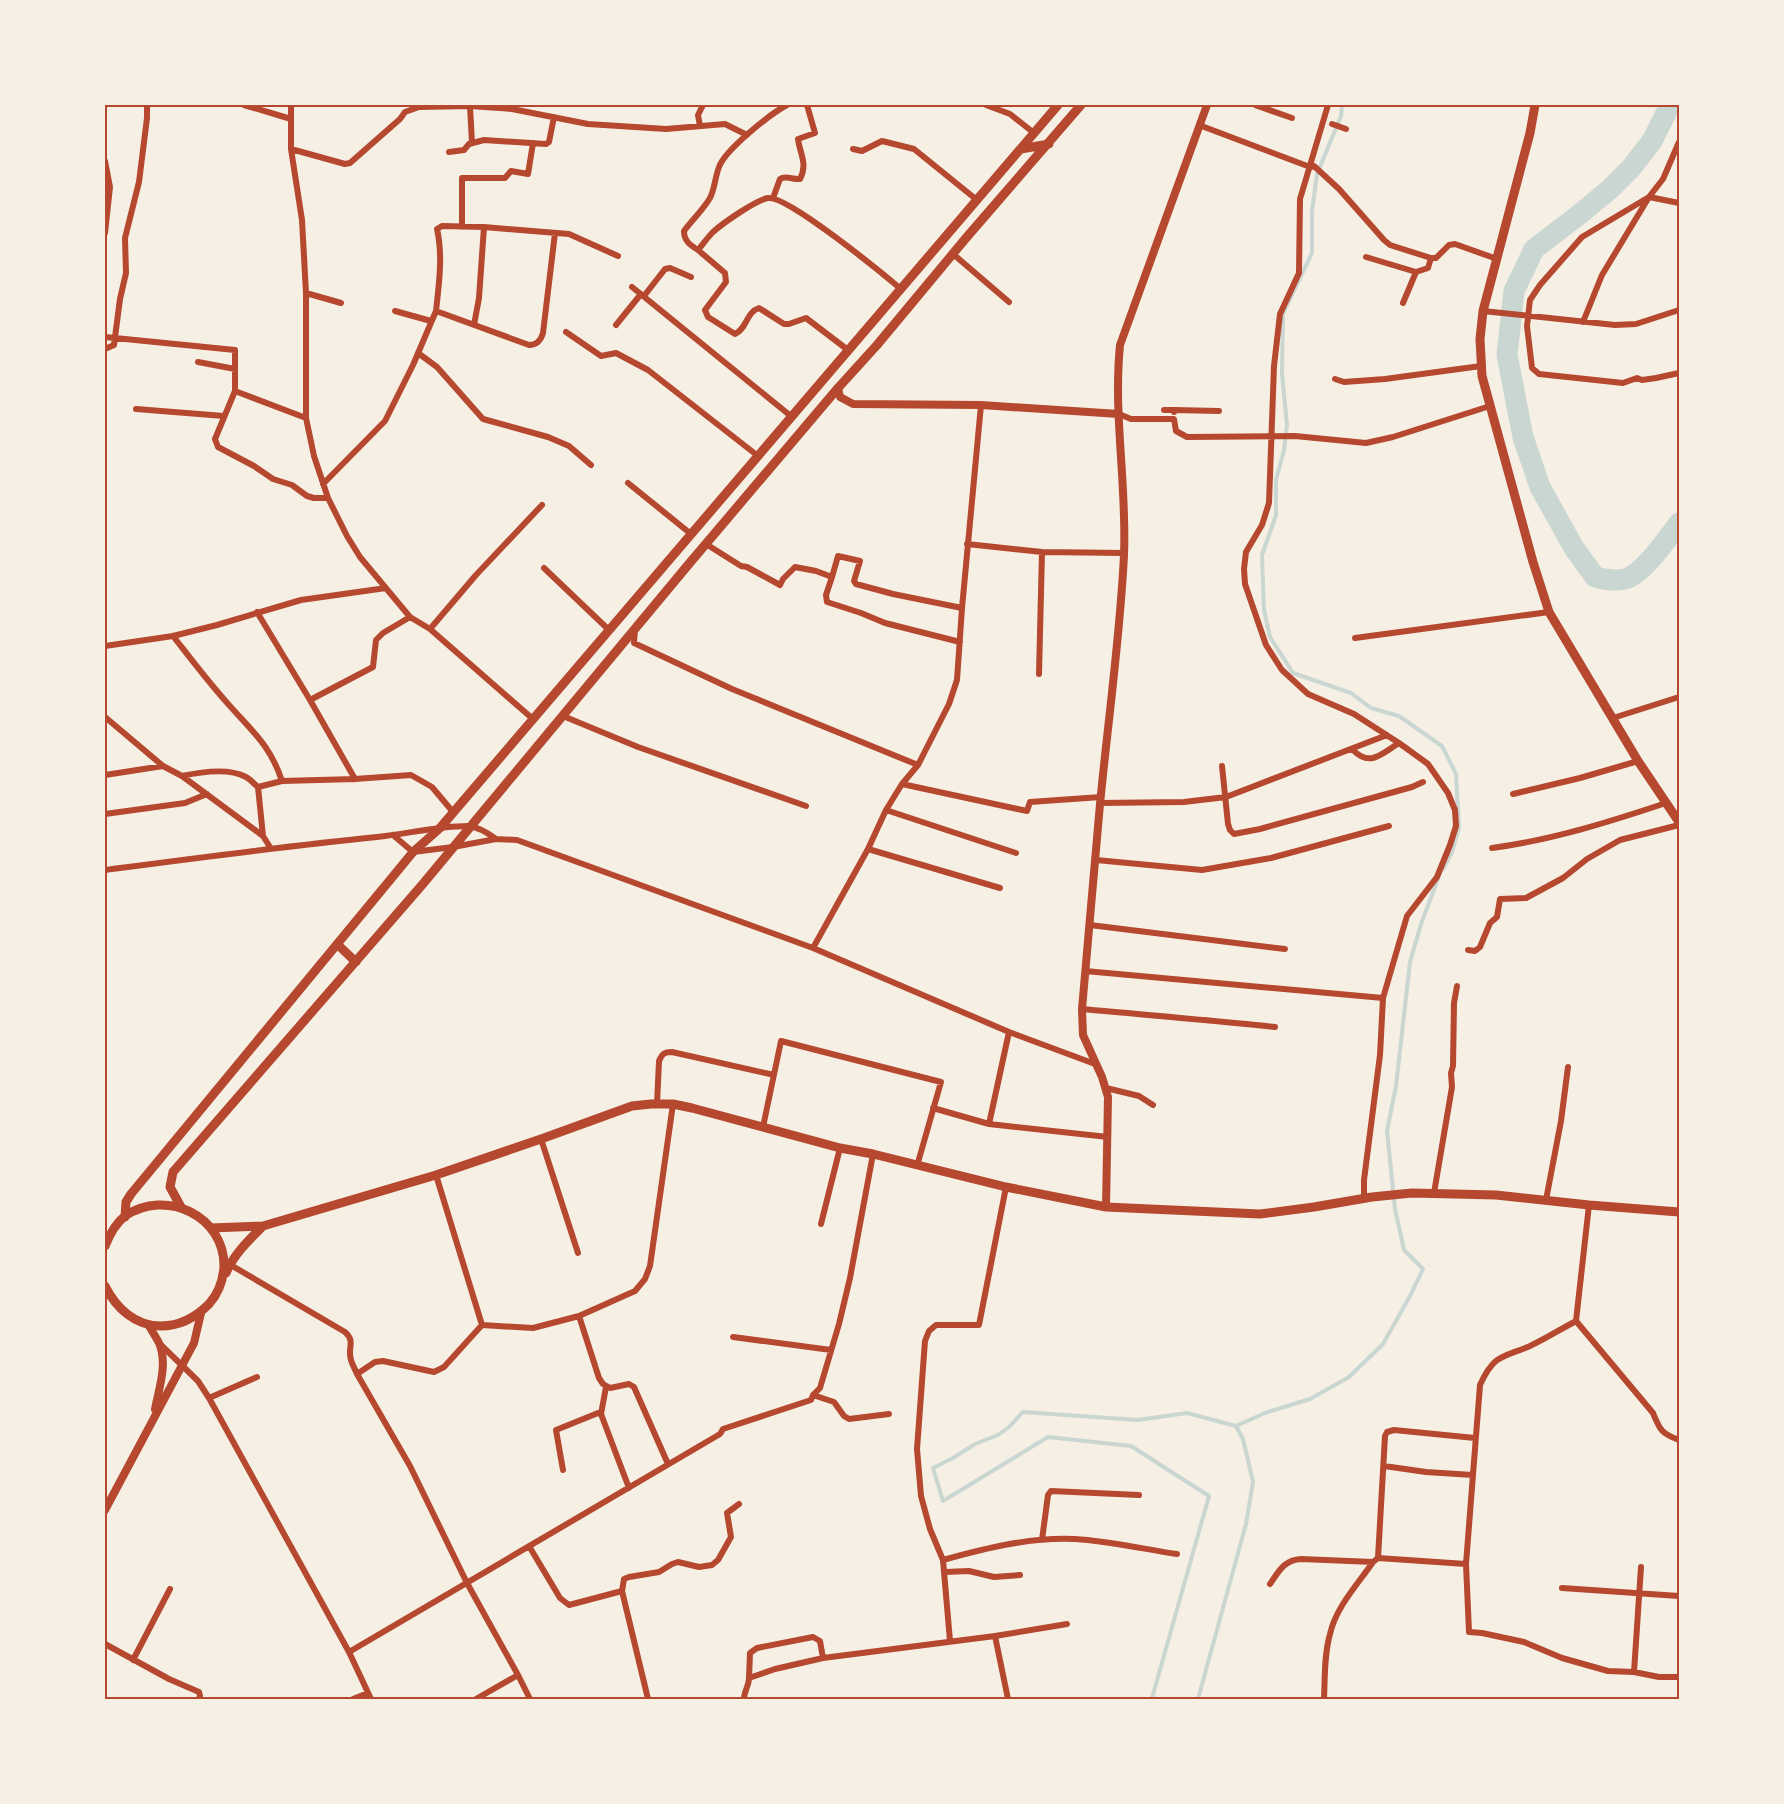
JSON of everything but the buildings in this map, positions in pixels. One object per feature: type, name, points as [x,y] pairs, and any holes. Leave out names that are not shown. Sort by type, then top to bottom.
[{"type":"main road","points":[[125,1216],[126,1202],[131,1194],[413,852],[440,828],[1058,105]]},
{"type":"main road","points":[[181,1207],[170,1187],[173,1172],[356,962],[688,565],[1081,105]]},
{"type":"main road","points":[[1535,105],[1530,133],[1483,311],[1480,339],[1482,376],[1533,562],[1550,612],[1638,761],[1679,823]]},
{"type":"main road","points":[[1021,149],[1049,144]]},
{"type":"main road","points":[[954,227],[966,237]]},
{"type":"main road","points":[[863,334],[877,345]]},
{"type":"main road","points":[[673,555],[688,565]]},
{"type":"main road","points":[[337,944],[356,962]]},
{"type":"main road","points":[[211,1228],[263,1226],[436,1174],[632,1106],[657,1104],[673,1104],[692,1108],[840,1148],[1006,1187],[1107,1207],[1260,1214],[1376,1196],[1434,1193],[1496,1195],[1679,1212]]},
{"type":"main road","points":[[105,1246],[115,1227],[125,1216],[138,1209],[158,1205],[181,1207],[202,1218],[218,1238],[223,1255],[224,1273],[221,1285]]},
{"type":"main road","points":[[105,1286],[122,1311],[134,1319],[149,1326],[170,1326],[181,1323],[201,1313],[213,1300],[229,1264],[263,1226]]},
{"type":"street","points":[[105,350],[114,345],[126,273],[125,238],[139,182],[147,105]]},
{"type":"street","points":[[244,105],[291,119]]},
{"type":"street","points":[[291,105],[291,149],[302,220],[306,293],[306,418],[328,498],[360,557],[410,617],[430,629],[533,719]]},
{"type":"street","points":[[700,126],[698,115],[703,105]]},
{"type":"street","points":[[787,105],[747,135],[727,154],[719,167],[709,200],[684,231],[686,240],[725,273],[726,282],[705,310],[708,317],[735,334],[740,332],[751,312],[759,308],[784,324],[806,318],[848,350]]},
{"type":"street","points":[[773,198],[780,179],[785,177],[796,179],[802,176],[804,161],[798,139],[815,133],[807,105]]},
{"type":"street","points":[[986,105],[1010,114],[1034,133]]},
{"type":"street","points":[[1107,1207],[1107,1088],[1083,1035],[1082,1009],[1120,624],[1125,509],[1119,414],[1120,345],[1207,105]]},
{"type":"street","points":[[1255,105],[1292,118]]},
{"type":"street","points":[[1328,105],[1312,166],[1300,199],[1299,273],[1280,314],[1274,366],[1269,503],[1262,525],[1246,552],[1245,584],[1266,645],[1282,670],[1308,694],[1354,714],[1428,764],[1448,793],[1455,810],[1456,826],[1437,877],[1407,916],[1383,998],[1380,1056],[1364,1180],[1364,1198]]},
{"type":"street","points":[[470,106],[472,143]]},
{"type":"street","points":[[291,149],[345,164],[350,163],[400,119],[405,108],[419,107],[512,107],[588,124],[666,129],[725,124],[747,135]]},
{"type":"street","points":[[449,152],[464,150],[469,144],[484,140],[546,144],[549,142],[554,117]]},
{"type":"street","points":[[1332,124],[1346,129]]},
{"type":"street","points":[[1199,125],[1312,166],[1323,173],[1390,245],[1436,258],[1449,245],[1455,244],[1497,259]]},
{"type":"street","points":[[854,149],[862,151],[882,141],[914,149],[977,200]]},
{"type":"street","points":[[1583,322],[1602,275],[1649,197],[1663,179],[1679,142]]},
{"type":"street","points":[[462,227],[462,178],[505,178],[512,171],[528,174],[533,143]]},
{"type":"street","points":[[105,161],[110,187],[105,233]]},
{"type":"street","points":[[1679,203],[1649,197],[1582,237],[1540,285],[1530,300],[1527,326],[1532,368],[1539,374],[1623,382],[1679,373]]},
{"type":"street","points":[[698,250],[713,232],[746,208],[760,200],[773,198],[796,209],[854,249],[901,289]]},
{"type":"street","points":[[323,484],[385,421],[418,353],[436,311],[440,263],[440,242],[437,229],[442,226],[484,227],[569,234],[618,256]]},
{"type":"street","points":[[474,325],[479,298],[484,227]]},
{"type":"street","points":[[436,311],[529,345],[536,344],[543,333],[555,233]]},
{"type":"street","points":[[953,254],[1009,302]]},
{"type":"street","points":[[1366,257],[1416,272],[1428,268],[1431,258]]},
{"type":"street","points":[[616,325],[665,269],[670,267],[691,277]]},
{"type":"street","points":[[1403,303],[1416,272]]},
{"type":"street","points":[[632,287],[792,417]]},
{"type":"street","points":[[306,293],[341,303]]},
{"type":"street","points":[[1483,311],[1615,325],[1636,324],[1679,310]]},
{"type":"street","points":[[395,311],[431,321]]},
{"type":"street","points":[[566,332],[603,357],[616,353],[648,370],[758,456]]},
{"type":"street","points":[[105,337],[235,350],[235,391],[215,439],[218,447],[273,479],[292,485],[307,496],[328,498]]},
{"type":"street","points":[[418,353],[437,367],[483,419],[548,437],[568,446],[591,465]]},
{"type":"street","points":[[198,362],[235,369]]},
{"type":"street","points":[[1335,378],[1344,382],[1385,379],[1481,366]]},
{"type":"street","points":[[838,388],[840,397],[852,404],[981,405],[1119,414],[1131,419],[1174,419]]},
{"type":"street","points":[[235,391],[306,418]]},
{"type":"street","points":[[813,948],[868,849],[886,810],[902,784],[918,765],[949,704],[957,680],[981,405]]},
{"type":"street","points":[[1174,410],[1176,430],[1187,437],[1281,435],[1366,443],[1393,437],[1490,406]]},
{"type":"street","points":[[136,409],[224,416]]},
{"type":"street","points":[[1164,410],[1219,411]]},
{"type":"street","points":[[628,483],[691,534]]},
{"type":"street","points":[[430,629],[476,575],[542,505]]},
{"type":"street","points":[[706,544],[741,566],[780,585],[795,567],[832,577]]},
{"type":"street","points":[[968,544],[1042,552],[1124,553]]},
{"type":"street","points":[[1039,674],[1042,552]]},
{"type":"street","points":[[960,642],[885,623],[827,602],[826,595],[838,556],[860,561],[854,581],[856,584],[892,594],[962,608]]},
{"type":"street","points":[[544,568],[609,630]]},
{"type":"street","points":[[105,646],[172,636],[301,600],[386,588]]},
{"type":"street","points":[[257,612],[355,779]]},
{"type":"street","points":[[1355,638],[1550,612]]},
{"type":"street","points":[[310,700],[373,667],[376,640],[383,633],[410,617]]},
{"type":"street","points":[[635,629],[634,643],[732,689],[918,765]]},
{"type":"street","points":[[172,636],[228,704],[258,735],[276,764],[282,781]]},
{"type":"street","points":[[1613,718],[1679,697]]},
{"type":"street","points":[[563,716],[638,747],[806,806]]},
{"type":"street","points":[[105,717],[163,766],[182,776],[263,836],[270,847]]},
{"type":"street","points":[[902,784],[1027,811],[1030,802],[1101,800],[1184,802],[1226,797],[1387,735]]},
{"type":"street","points":[[1352,749],[1360,758],[1370,759],[1399,743]]},
{"type":"street","points":[[1513,794],[1638,761]]},
{"type":"street","points":[[105,775],[163,766]]},
{"type":"street","points":[[1222,766],[1230,830],[1234,834],[1260,829],[1423,782]]},
{"type":"street","points":[[182,776],[201,771],[246,777],[258,787],[263,836]]},
{"type":"street","points":[[258,787],[282,781],[411,775],[432,787],[453,812]]},
{"type":"street","points":[[105,814],[185,802],[207,794]]},
{"type":"street","points":[[1492,848],[1526,843],[1611,821],[1666,803]]},
{"type":"street","points":[[886,810],[1016,853]]},
{"type":"street","points":[[1468,950],[1475,951],[1480,947],[1488,926],[1497,917],[1500,899],[1526,898],[1563,878],[1587,859],[1620,840],[1679,823]]},
{"type":"street","points":[[105,870],[270,847],[440,828],[471,826],[486,831],[496,839]]},
{"type":"street","points":[[1096,860],[1202,870],[1271,858],[1389,826]]},
{"type":"street","points":[[393,835],[413,852],[496,839],[517,840],[813,948],[1009,1032],[1095,1064]]},
{"type":"street","points":[[868,849],[1000,888]]},
{"type":"street","points":[[1090,925],[1285,949]]},
{"type":"street","points":[[1085,971],[1383,998]]},
{"type":"street","points":[[1434,1193],[1452,1087],[1454,1000],[1457,986]]},
{"type":"street","points":[[1082,1009],[1275,1027]]},
{"type":"street","points":[[989,1124],[1009,1032]]},
{"type":"street","points":[[763,1127],[781,1041],[941,1082],[917,1166]]},
{"type":"street","points":[[657,1104],[659,1061],[661,1055],[666,1052],[774,1076]]},
{"type":"street","points":[[1546,1200],[1561,1121],[1568,1067]]},
{"type":"street","points":[[1107,1088],[1139,1096],[1153,1105]]},
{"type":"street","points":[[482,1325],[533,1328],[579,1316],[635,1291],[645,1279],[650,1266],[673,1104]]},
{"type":"street","points":[[933,1108],[989,1124],[1108,1137]]},
{"type":"street","points":[[542,1139],[578,1253]]},
{"type":"street","points":[[821,1224],[840,1148]]},
{"type":"street","points":[[349,1652],[720,1434],[723,1429],[811,1400],[820,1388],[850,1278],[873,1154]]},
{"type":"street","points":[[436,1174],[482,1325]]},
{"type":"street","points":[[950,1641],[943,1560],[930,1529],[921,1496],[917,1449],[925,1341],[929,1331],[936,1325],[979,1325],[1006,1187]]},
{"type":"street","points":[[1589,1205],[1576,1321],[1653,1413],[1659,1429],[1679,1440]]},
{"type":"street","points":[[229,1264],[345,1332],[351,1340],[351,1360],[357,1374],[410,1466],[467,1583],[530,1699]]},
{"type":"street","points":[[105,1510],[183,1365],[194,1342],[201,1313]]},
{"type":"street","points":[[579,1316],[599,1378],[606,1387],[629,1384],[634,1387],[668,1464]]},
{"type":"street","points":[[1576,1321],[1495,1361],[1487,1370],[1480,1385],[1466,1564],[1469,1632],[1524,1642],[1562,1658],[1608,1671],[1679,1677]]},
{"type":"street","points":[[357,1374],[375,1362],[383,1361],[434,1372],[444,1366],[482,1325]]},
{"type":"street","points":[[149,1326],[160,1344],[198,1380],[349,1652],[370,1696],[353,1699]]},
{"type":"street","points":[[733,1337],[831,1350]]},
{"type":"street","points":[[153,1417],[162,1371],[160,1344]]},
{"type":"street","points":[[209,1398],[257,1377]]},
{"type":"street","points":[[606,1387],[602,1414],[629,1488]]},
{"type":"street","points":[[813,1395],[834,1402],[849,1419],[889,1414]]},
{"type":"street","points":[[563,1470],[556,1430],[598,1413],[602,1414]]},
{"type":"street","points":[[1324,1699],[1330,1634],[1343,1605],[1375,1560],[1384,1466],[1384,1436],[1394,1430],[1475,1438]]},
{"type":"street","points":[[1384,1466],[1473,1475]]},
{"type":"street","points":[[1042,1540],[1048,1495],[1051,1491],[1139,1495]]},
{"type":"street","points":[[648,1699],[622,1591],[624,1580],[629,1577],[659,1572],[678,1562],[699,1567],[712,1565],[728,1544],[731,1534],[727,1513],[739,1504]]},
{"type":"street","points":[[943,1560],[993,1546],[1042,1540],[1076,1539],[1177,1554]]},
{"type":"street","points":[[529,1546],[560,1598],[569,1605],[622,1591]]},
{"type":"street","points":[[1270,1584],[1281,1567],[1290,1561],[1301,1559],[1466,1564]]},
{"type":"street","points":[[1634,1672],[1641,1567]]},
{"type":"street","points":[[945,1572],[969,1571],[994,1577],[1020,1575]]},
{"type":"street","points":[[1562,1588],[1679,1596]]},
{"type":"street","points":[[133,1660],[170,1589]]},
{"type":"street","points":[[749,1678],[775,1669],[823,1658],[995,1636],[1067,1624]]},
{"type":"street","points":[[995,1636],[1008,1699]]},
{"type":"street","points":[[744,1699],[749,1685],[750,1653],[757,1648],[813,1637],[820,1641],[823,1658]]},
{"type":"street","points":[[105,1644],[169,1679],[199,1692],[199,1699]]},
{"type":"street","points":[[477,1699],[518,1675]]},
{"type":"waterway","points":[[1342,105],[1341,116],[1317,174],[1312,211],[1312,253],[1283,314],[1282,374],[1287,425],[1284,450],[1276,480],[1276,515],[1262,555],[1264,610],[1270,637],[1293,673],[1351,693],[1371,708],[1399,716],[1442,746],[1456,774],[1459,828],[1452,852],[1443,869]]},
{"type":"waterway","points":[[1670,105],[1652,141],[1631,168],[1610,189],[1534,249],[1514,291],[1507,355],[1523,437],[1540,487],[1574,548],[1595,577],[1620,580],[1635,574],[1656,553],[1679,523]]},
{"type":"waterway","points":[[1236,1426],[1265,1413],[1310,1399],[1349,1377],[1383,1344],[1423,1269],[1404,1250],[1395,1209],[1387,1131],[1396,1086],[1410,962],[1438,879]]},
{"type":"waterway","points":[[1157,1699],[1152,1698],[1209,1496],[1131,1446],[1048,1437],[943,1501],[933,1468],[975,1444],[998,1435],[1023,1412],[1138,1420],[1187,1413],[1236,1426],[1243,1439],[1253,1482],[1246,1524],[1198,1699]]}]
